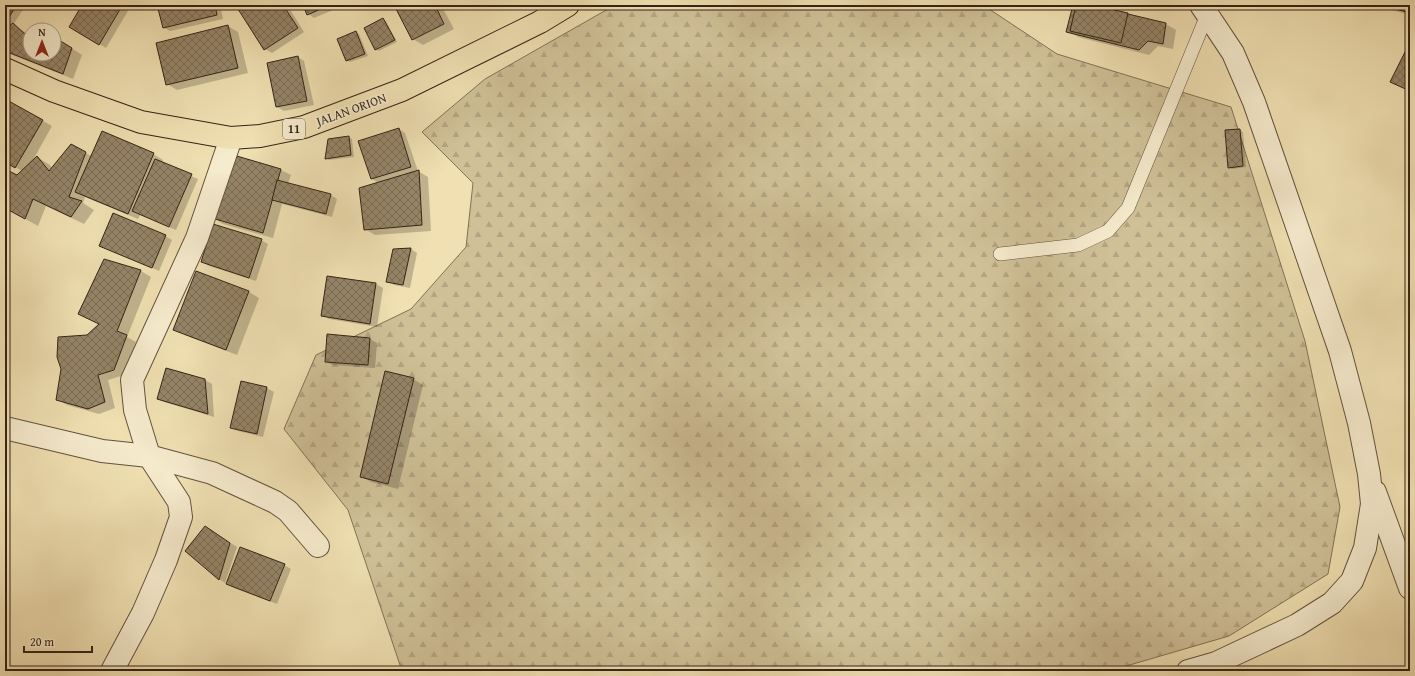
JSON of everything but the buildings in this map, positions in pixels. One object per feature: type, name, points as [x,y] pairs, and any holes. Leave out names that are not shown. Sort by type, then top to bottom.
[{"type":"highway","name":"JALAN ORION","points":[[5,69],[54,91],[142,122],[231,138],[260,136],[304,127],[402,90],[540,22],[568,5]]},
{"type":"street","points":[[1188,671],[1216,663],[1297,625],[1332,603],[1352,581],[1365,548],[1372,504],[1369,474],[1359,423],[1340,351],[1254,102],[1233,53],[1204,10]]},
{"type":"street","points":[[112,671],[143,613],[166,560],[181,518],[179,502],[149,456],[135,410],[132,380],[197,238],[231,138]]},
{"type":"street","points":[[5,428],[102,451],[149,456],[212,474],[275,502],[288,511],[318,546]]},
{"type":"street","points":[[1369,474],[1410,588]]},
{"type":"lane","points":[[1000,254],[1078,245],[1108,231],[1128,208],[1204,10]]},
{"type":"green space","points":[[615,5],[983,5],[1057,54],[1231,107],[1305,341],[1340,507],[1328,574],[1229,636],[1109,671],[402,671],[348,510],[284,429],[316,355],[411,309],[466,247],[473,183],[422,132],[485,79]]}]
